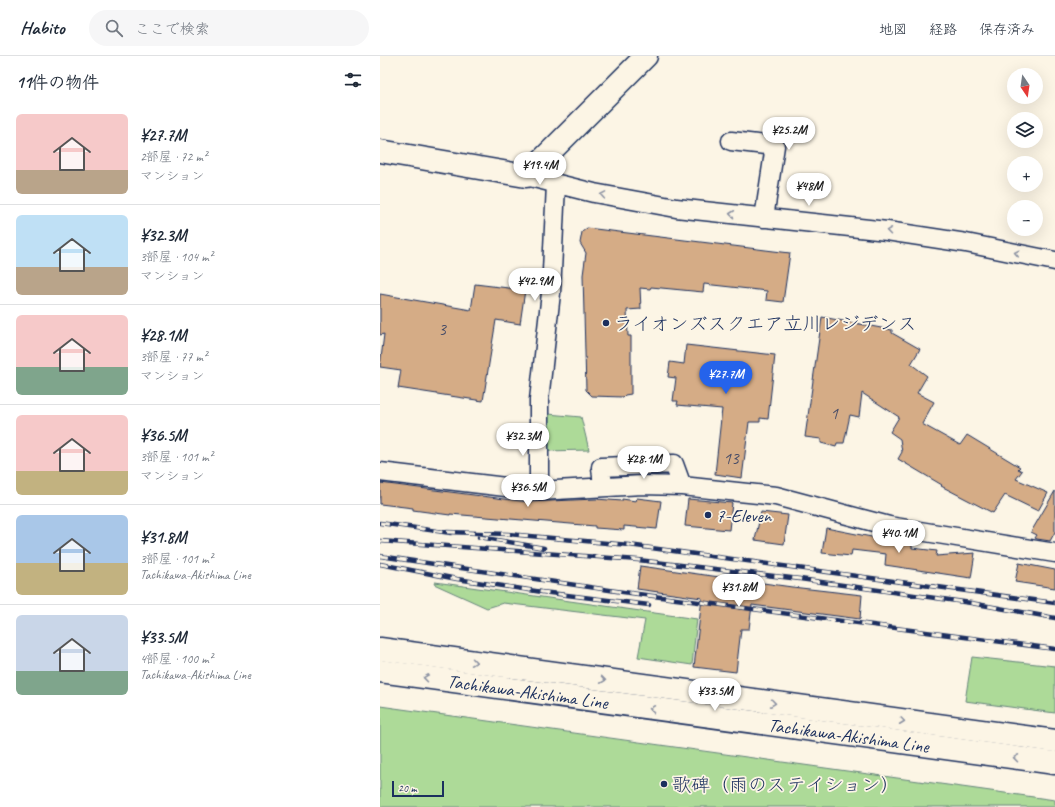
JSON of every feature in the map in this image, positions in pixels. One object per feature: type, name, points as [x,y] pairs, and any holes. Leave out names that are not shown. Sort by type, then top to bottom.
[{"type":"main road","points":[[380,151],[526,176],[646,56]]},
{"type":"main road","name":"Tachikawa-Akishima Line","points":[[380,649],[1055,741]]},
{"type":"main road","name":"Tachikawa-Akishima Line","points":[[380,671],[1055,763]]},
{"type":"street","points":[[731,141],[775,146],[764,218]]},
{"type":"street","points":[[526,176],[594,193],[669,206],[886,231],[966,243],[1055,261]]},
{"type":"street","points":[[539,491],[539,400],[551,293],[556,184]]},
{"type":"street","points":[[380,472],[539,491],[642,485],[682,486],[776,496],[889,526],[1055,553]]},
{"type":"green space","points":[[548,414],[581,417],[589,450],[546,451]]},
{"type":"green space","points":[[435,582],[697,619],[692,665],[638,657],[645,620],[503,603],[487,608],[434,584]]},
{"type":"green space","points":[[972,657],[1055,666],[1055,713],[965,701]]},
{"type":"green space","points":[[380,706],[1055,800],[1055,807],[380,807]]},
{"type":"building","name":"ライオンズスクエア立川レジデンス","points":[[587,228],[790,253],[783,302],[766,300],[767,291],[704,284],[703,292],[651,287],[650,289],[640,288],[641,309],[627,310],[628,336],[631,336],[631,394],[623,397],[592,396],[586,390],[583,275],[586,253],[580,243],[582,232]]},
{"type":"building","points":[[475,284],[525,290],[520,324],[496,320],[483,401],[398,388],[401,370],[380,367],[384,334],[380,335],[380,294],[471,310]]},
{"type":"building","points":[[822,317],[892,330],[892,333],[920,349],[911,364],[927,376],[917,393],[934,402],[922,424],[960,445],[967,435],[1020,467],[1018,469],[1022,471],[1016,479],[1048,493],[1038,511],[1005,495],[993,513],[941,486],[942,485],[898,459],[902,452],[900,439],[890,432],[899,417],[862,393],[859,417],[850,415],[844,443],[837,443],[836,447],[821,443],[821,439],[805,437]]},
{"type":"building","points":[[686,345],[775,355],[768,419],[760,418],[760,422],[749,422],[742,478],[715,474],[722,409],[677,405],[678,401],[673,401],[676,378],[668,377],[670,362],[684,364]]},
{"type":"building","points":[[380,483],[528,502],[596,499],[622,501],[622,499],[636,501],[637,498],[661,501],[657,529],[624,526],[624,530],[595,528],[595,526],[450,515],[380,504]]},
{"type":"building","points":[[1055,491],[1055,532],[1050,541],[1037,539],[1035,538],[1037,535],[1031,532]]},
{"type":"building","points":[[688,499],[732,503],[729,530],[685,526]]},
{"type":"building","points":[[761,512],[788,515],[784,544],[755,540]]},
{"type":"building","points":[[826,528],[912,545],[912,548],[937,551],[936,556],[975,553],[971,578],[885,565],[886,554],[852,550],[851,556],[822,553]]},
{"type":"building","points":[[1019,563],[1055,570],[1055,588],[1015,582]]},
{"type":"building","points":[[640,566],[862,595],[860,619],[752,605],[749,629],[741,629],[736,672],[694,667],[702,598],[637,589]]},
{"type":"railway","points":[[380,523],[451,533]]},
{"type":"railway","points":[[447,532],[508,534],[629,545],[1055,603]]},
{"type":"railway","points":[[479,537],[544,548]]},
{"type":"railway","points":[[380,541],[638,560],[800,579],[971,603],[1055,618]]},
{"type":"railway","points":[[380,556],[623,592],[1055,649]]},
{"type":"railway","points":[[380,564],[457,579],[542,592],[649,605]]},
{"type":"place","name":"ライオンズスクエア立川レジデンス","points":[[606,323]]},
{"type":"place","name":"7-Eleven","points":[[708,515]]},
{"type":"place","name":"歌碑（雨のステイション）","points":[[664,784]]}]
